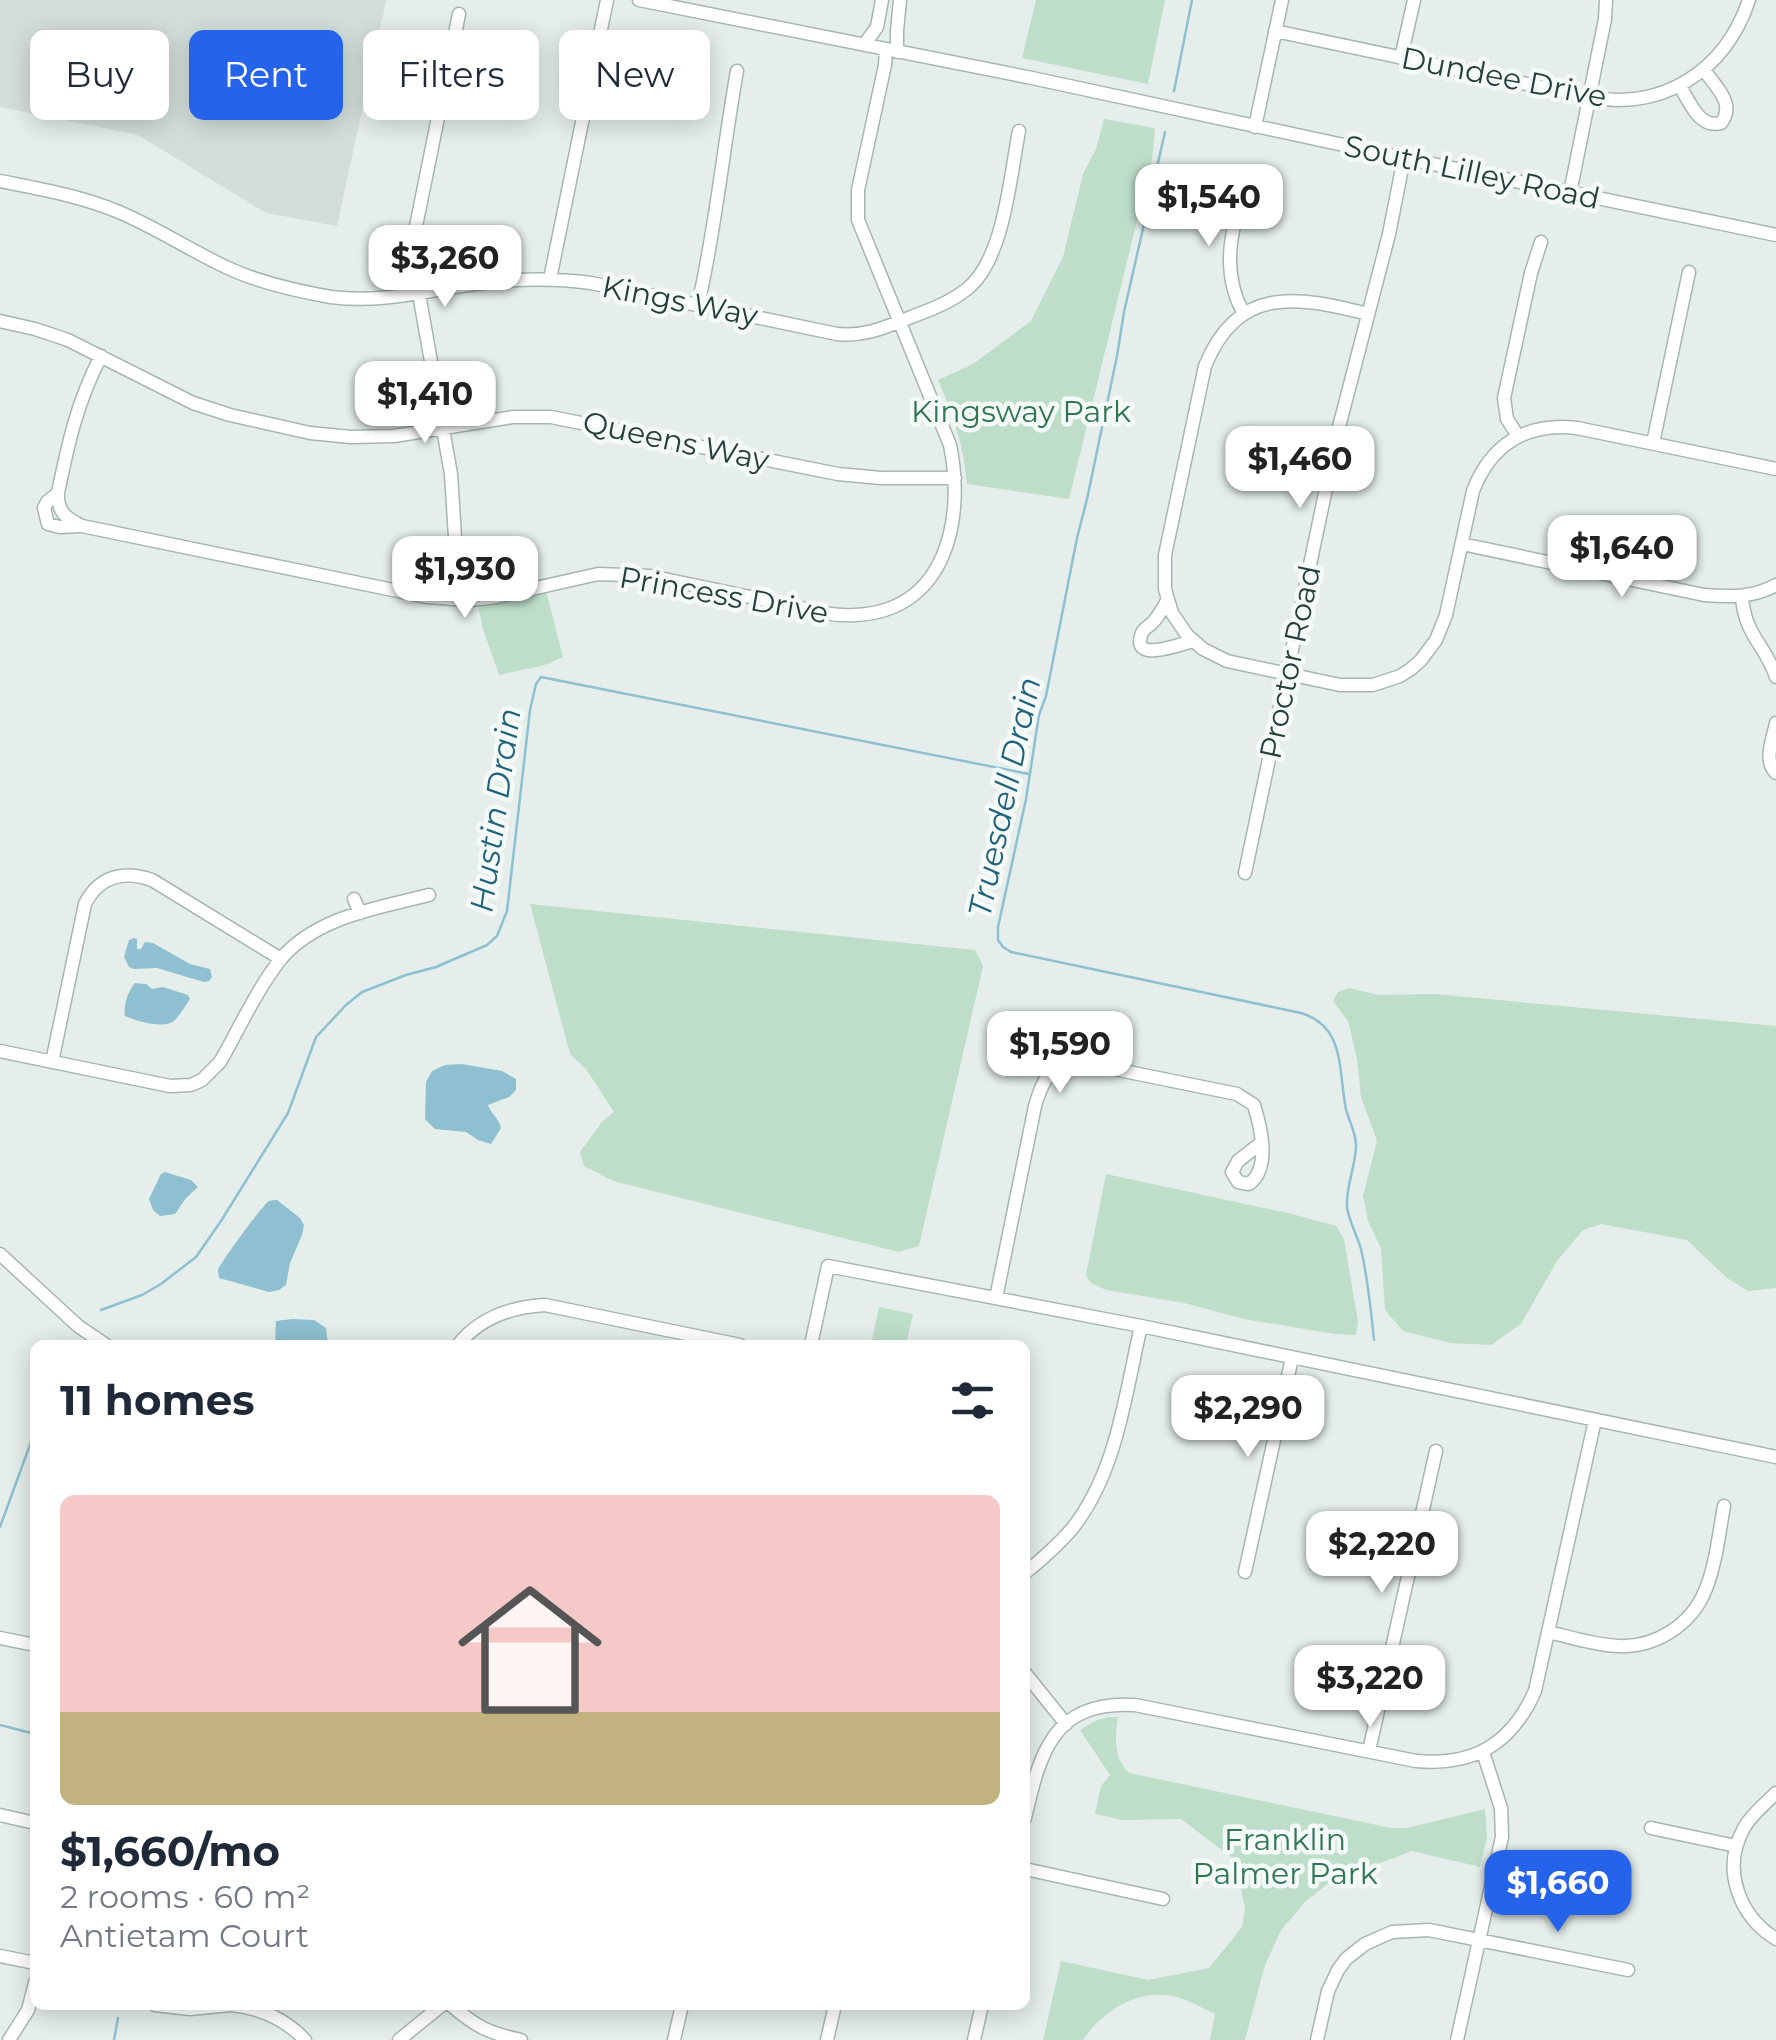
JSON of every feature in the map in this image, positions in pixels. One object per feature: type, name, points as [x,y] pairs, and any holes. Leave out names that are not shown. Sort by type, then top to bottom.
[{"type":"street","points":[[550,279],[608,0]]},
{"type":"street","name":"South Lilley Road","points":[[639,0],[1776,234]]},
{"type":"street","points":[[864,45],[877,27],[882,0]]},
{"type":"street","name":"Princess Drive","points":[[101,356],[76,412],[58,493],[58,505],[65,518],[82,526],[427,597],[496,597],[579,577],[623,574],[650,576],[832,614],[853,616],[894,606],[913,594],[939,566],[953,526],[955,478],[950,445],[862,232],[857,208],[885,65],[897,31],[900,0]]},
{"type":"street","points":[[1255,127],[1282,0]]},
{"type":"street","points":[[1402,58],[1414,0]]},
{"type":"street","points":[[1570,192],[1606,0]]},
{"type":"street","name":"Dundee Drive","points":[[1275,31],[1615,100],[1653,95],[1704,70],[1732,38],[1749,0]]},
{"type":"street","points":[[450,599],[454,561],[452,474],[414,258],[416,226],[459,14]]},
{"type":"street","points":[[1679,85],[1702,121],[1711,126],[1722,123],[1728,105],[1704,70]]},
{"type":"street","points":[[698,305],[716,218],[737,71]]},
{"type":"street","name":"Kings Way","points":[[0,181],[118,212],[226,268],[275,285],[354,299],[386,299],[488,282],[550,279],[604,286],[844,334],[874,332],[900,322],[954,298],[975,282],[997,244],[1019,131]]},
{"type":"street","name":"Proctor Road","points":[[1245,874],[1339,427],[1404,158]]},
{"type":"street","points":[[1244,314],[1233,290],[1229,258],[1248,179]]},
{"type":"street","points":[[1518,436],[1507,419],[1504,398],[1541,242]]},
{"type":"street","points":[[1653,444],[1689,272]]},
{"type":"street","points":[[1368,314],[1293,300],[1268,303],[1244,314],[1221,336],[1205,366],[1165,555],[1164,580],[1167,600],[1179,624],[1203,649],[1226,660],[1360,686],[1386,682],[1411,669],[1430,650],[1442,627],[1479,476],[1496,452],[1518,436],[1564,426],[1776,470]]},
{"type":"street","name":"Queens Way","points":[[0,321],[52,334],[193,403],[290,429],[330,435],[394,436],[513,418],[551,417],[838,474],[955,478]]},
{"type":"street","points":[[1462,544],[1704,595],[1752,596],[1776,585]]},
{"type":"street","points":[[1742,597],[1746,622],[1776,677]]},
{"type":"street","points":[[1167,600],[1157,618],[1142,632],[1143,646],[1156,652],[1193,641]]},
{"type":"street","points":[[1754,638],[1776,645]]},
{"type":"street","points":[[1776,723],[1769,758],[1776,773]]},
{"type":"street","points":[[52,1062],[82,915],[88,896],[107,879],[131,874],[152,880],[281,959]]},
{"type":"street","points":[[0,1051],[170,1086],[191,1085],[220,1062],[281,959],[319,928],[429,895]]},
{"type":"street","points":[[354,899],[360,913]]},
{"type":"street","points":[[996,1298],[1035,1106],[1042,1085],[1056,1067],[1076,1062],[1237,1094],[1254,1105],[1262,1128],[1262,1144]]},
{"type":"street","points":[[0,1254],[78,1326],[99,1340]]},
{"type":"street","points":[[812,1340],[828,1266],[1141,1326],[1776,1457]]},
{"type":"street","points":[[463,1340],[498,1313],[546,1305],[716,1340]]},
{"type":"street","points":[[1030,1565],[1070,1530],[1100,1482],[1113,1447],[1141,1326]]},
{"type":"street","points":[[1245,1572],[1292,1358]]},
{"type":"street","points":[[1030,1797],[1038,1764],[1050,1740],[1080,1715],[1114,1704],[1135,1704],[1416,1761],[1460,1760],[1482,1752],[1508,1734],[1528,1707],[1534,1691],[1595,1420]]},
{"type":"street","points":[[1368,1751],[1436,1451]]},
{"type":"street","points":[[1548,1632],[1606,1645],[1630,1646],[1676,1628],[1706,1590],[1724,1506]]},
{"type":"street","points":[[0,1638],[30,1645]]},
{"type":"street","points":[[1030,1680],[1066,1724]]},
{"type":"street","points":[[1457,2040],[1502,1836],[1501,1808],[1482,1752]]},
{"type":"street","points":[[1776,1793],[1749,1820],[1736,1846],[1734,1874],[1738,1892],[1753,1921],[1776,1939]]},
{"type":"street","points":[[0,1815],[30,1821]]},
{"type":"street","points":[[1652,1828],[1736,1846]]},
{"type":"street","points":[[1030,1870],[1163,1899]]},
{"type":"street","points":[[1317,2040],[1333,1978],[1346,1959],[1376,1937],[1406,1929],[1429,1930],[1628,1970]]},
{"type":"street","points":[[0,1956],[30,1963]]},
{"type":"street","points":[[10,2040],[30,2002]]},
{"type":"street","points":[[258,2010],[284,2021],[304,2040]]},
{"type":"street","points":[[399,2040],[436,2010]]},
{"type":"street","points":[[457,2010],[482,2030],[521,2040]]},
{"type":"street","points":[[674,2040],[681,2010]]},
{"type":"street","points":[[828,2040],[835,2010]]},
{"type":"street","points":[[974,2040],[981,2010]]},
{"type":"shaded area","points":[[0,0],[386,0],[379,30],[363,30],[363,106],[337,226],[266,213],[138,135],[64,120],[169,120],[169,30],[30,30],[30,113],[0,107]]},
{"type":"green space","points":[[1036,0],[1165,0],[1148,84],[1022,58]]},
{"type":"green space","name":"Kingsway Park","points":[[1104,119],[1155,128],[1152,159],[1069,499],[967,484],[957,431],[938,380],[973,364],[1031,321],[1063,257],[1083,174],[1096,149]]},
{"type":"green space","points":[[546,591],[563,657],[499,675],[478,606]]},
{"type":"green space","points":[[530,904],[975,950],[983,966],[919,1246],[899,1252],[613,1181],[584,1166],[580,1152],[614,1112],[586,1069],[570,1054]]},
{"type":"green space","points":[[1349,988],[1378,995],[1434,994],[1776,1026],[1776,1288],[1748,1291],[1727,1278],[1687,1240],[1601,1224],[1583,1230],[1557,1261],[1521,1324],[1491,1345],[1450,1343],[1403,1331],[1385,1310],[1381,1248],[1368,1221],[1363,1196],[1377,1141],[1361,1097],[1348,1021],[1333,1001],[1338,992]]},
{"type":"green space","points":[[1106,1174],[1336,1226],[1344,1239],[1358,1322],[1356,1335],[1244,1319],[1184,1303],[1106,1290],[1091,1283],[1086,1275]]},
{"type":"green space","points":[[879,1307],[913,1314],[907,1340],[872,1340]]},
{"type":"green space","name":"Franklin Palmer Park","points":[[1118,1717],[1118,1754],[1129,1773],[1391,1828],[1407,1828],[1485,1809],[1487,1837],[1480,1867],[1412,1851],[1329,1883],[1306,1901],[1281,1930],[1265,1965],[1245,2040],[1210,2040],[1215,2014],[1182,1999],[1158,1995],[1121,2005],[1100,2020],[1083,2040],[1043,2040],[1061,1961],[1148,1980],[1209,1968],[1242,1927],[1245,1909],[1235,1860],[1181,1819],[1123,1820],[1095,1814],[1101,1786],[1110,1775],[1080,1730]]},
{"type":"water","points":[[134,938],[137,949],[145,942],[153,943],[190,964],[210,969],[212,977],[204,982],[157,968],[129,967],[124,957],[129,940]]},
{"type":"water","points":[[135,983],[152,989],[163,987],[190,999],[171,1023],[136,1020],[125,1016],[127,999]]},
{"type":"water","points":[[462,1064],[502,1071],[516,1079],[516,1090],[509,1097],[488,1105],[501,1128],[491,1144],[466,1132],[435,1129],[425,1119],[426,1082],[432,1071]]},
{"type":"water","points":[[165,1172],[191,1180],[198,1187],[175,1214],[160,1216],[149,1199]]},
{"type":"water","points":[[277,1200],[304,1225],[286,1285],[269,1292],[219,1278],[220,1265],[242,1234],[266,1204]]},
{"type":"water","points":[[314,1320],[326,1328],[327,1340],[275,1340],[276,1321]]},
{"type":"waterway","name":"Truesdell Drain","points":[[1174,91],[1192,0]]},
{"type":"waterway","name":"Truesdell Drain","points":[[1165,132],[1039,715],[998,940],[1011,952],[1301,1013],[1326,1028],[1337,1052],[1346,1109],[1356,1141],[1347,1206],[1360,1244],[1374,1340]]},
{"type":"waterway","name":"Hustin Drain","points":[[101,1310],[142,1295],[196,1257],[288,1113],[316,1037],[346,1005],[362,992],[436,967],[487,945],[497,936],[507,911],[530,710],[541,677],[1029,774]]},
{"type":"waterway","name":"Hustin Drain","points":[[0,1527],[30,1445]]},
{"type":"waterway","name":"Hustin Drain","points":[[0,1725],[30,1733]]},
{"type":"waterway","name":"Hustin Drain","points":[[114,2040],[118,2018]]}]
